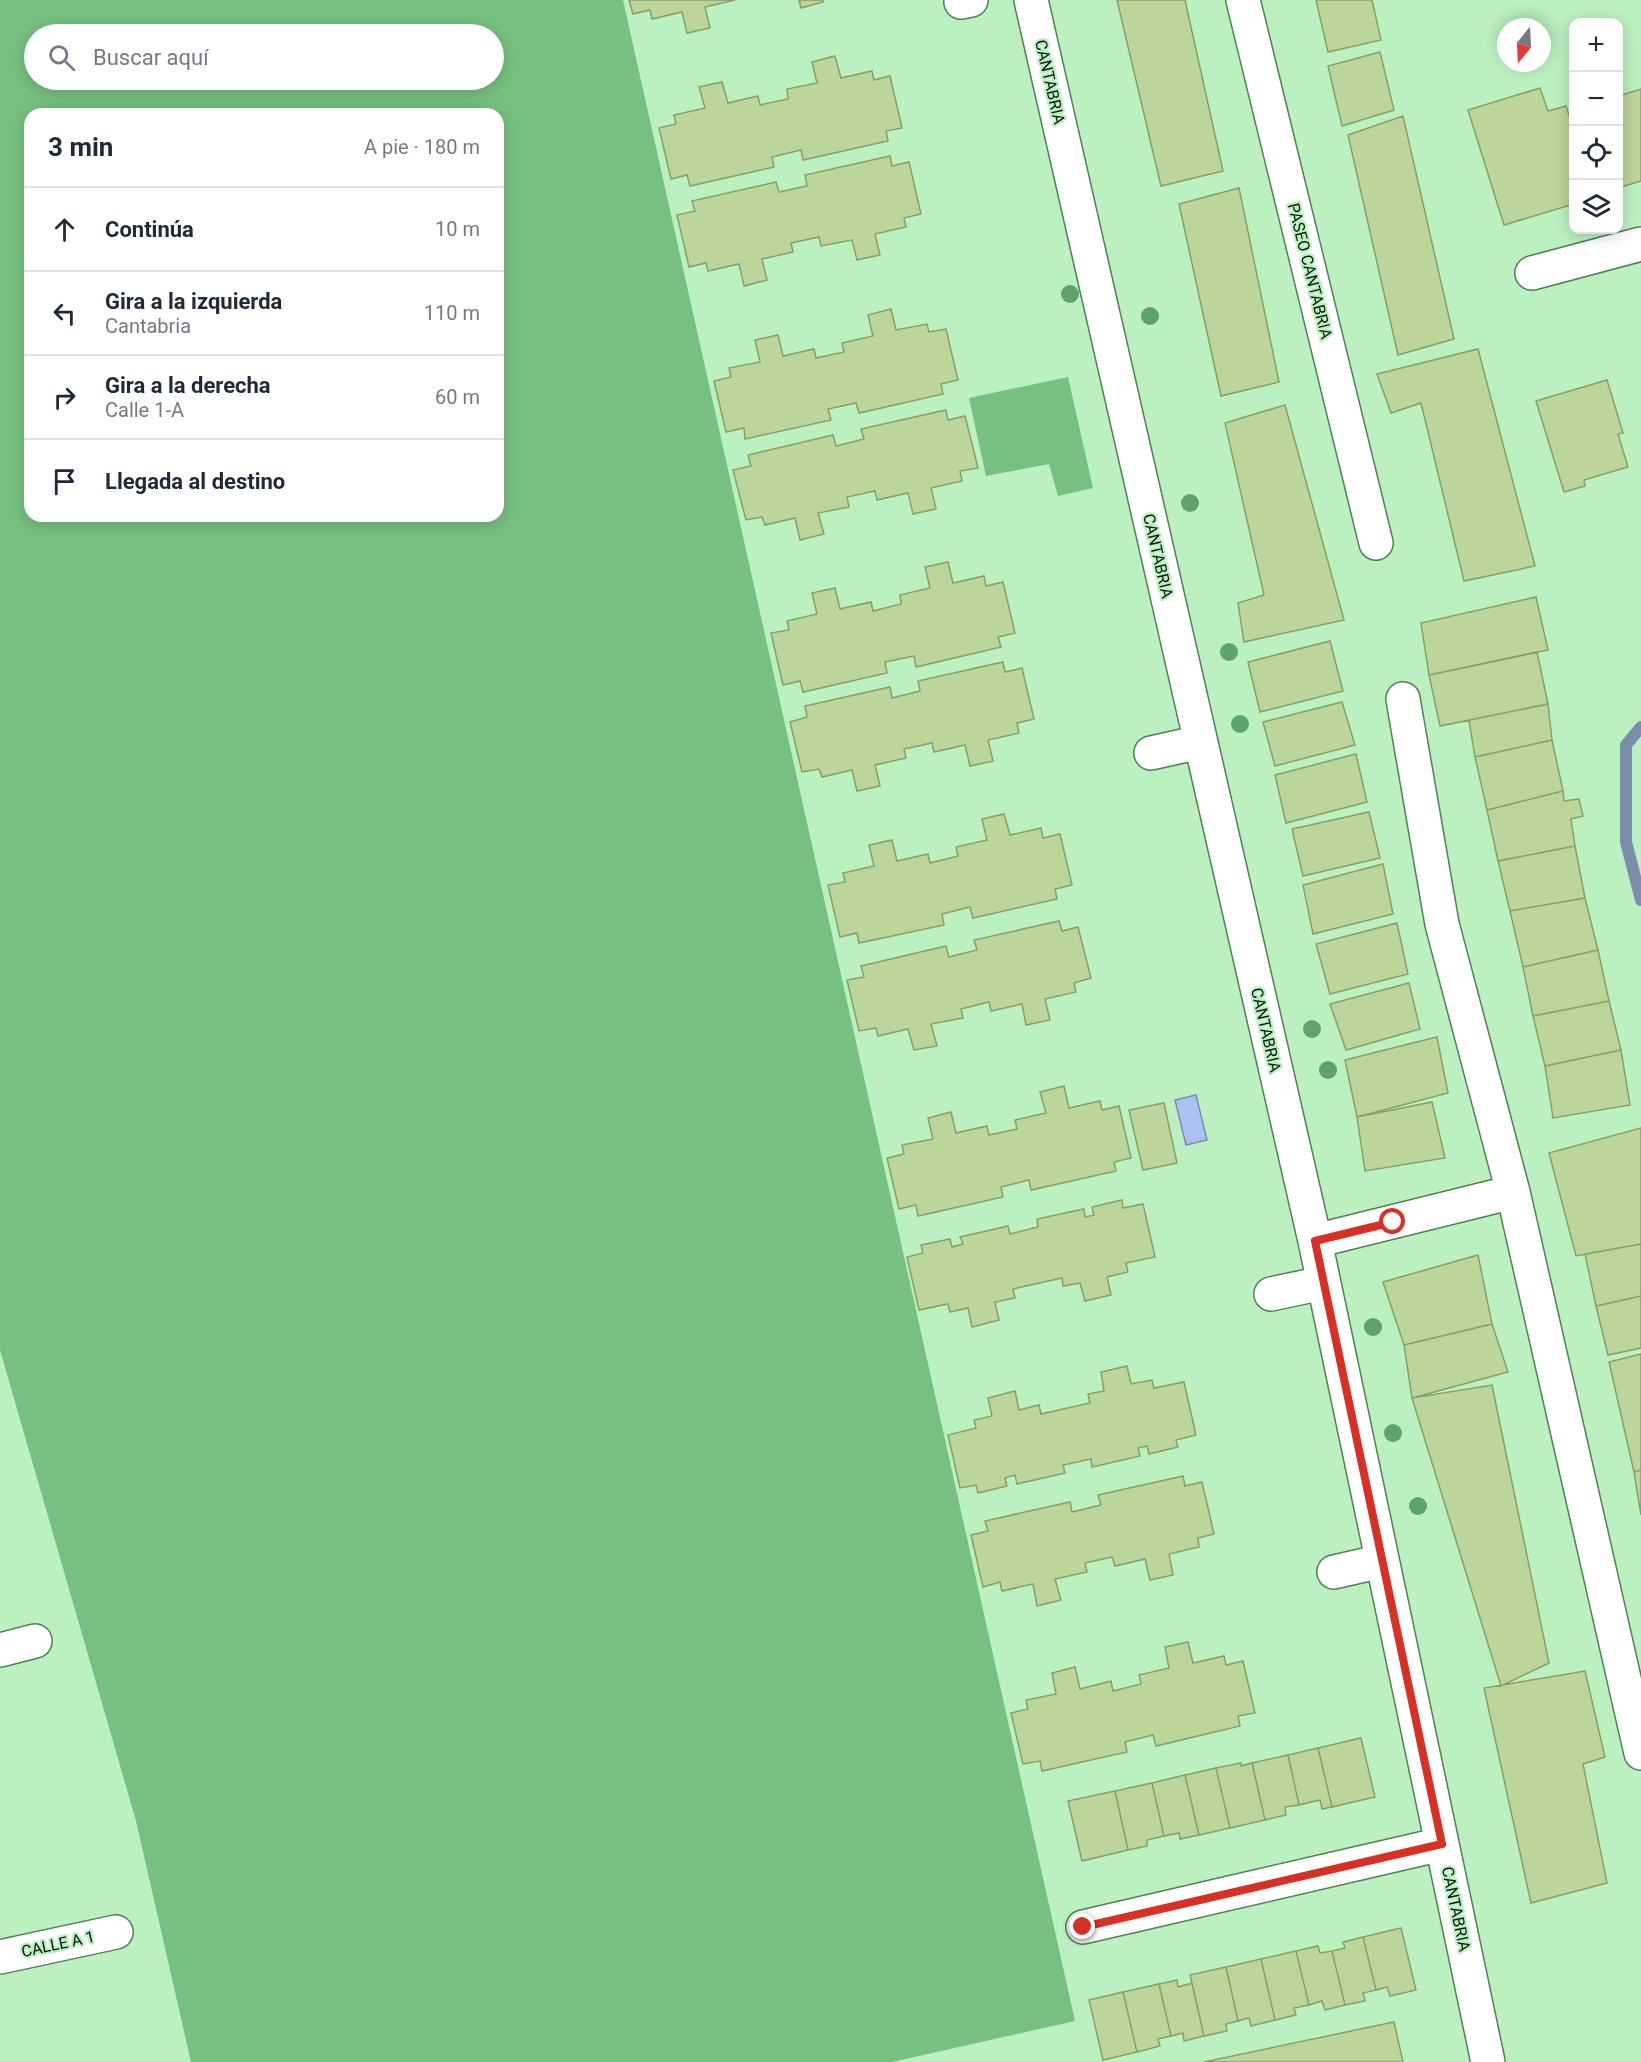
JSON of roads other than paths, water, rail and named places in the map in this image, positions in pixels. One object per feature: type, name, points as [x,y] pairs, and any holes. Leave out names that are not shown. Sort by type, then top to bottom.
[{"type":"street","name":"CANTABRIA","points":[[1031,0],[1315,1241],[1488,2062]]},
{"type":"street","name":"PASEO CANTABRIA","points":[[1243,0],[1377,543]]},
{"type":"street","points":[[1532,273],[1641,244]]},
{"type":"street","points":[[1403,699],[1442,924],[1513,1192],[1641,1753]]},
{"type":"street","points":[[1151,753],[1200,742]]},
{"type":"street","points":[[1315,1241],[1513,1192]]},
{"type":"street","points":[[1271,1294],[1323,1282]]},
{"type":"street","points":[[1334,1572],[1382,1561]]},
{"type":"street","points":[[0,1650],[35,1641]]},
{"type":"street","points":[[1083,1927],[1442,1844]]},
{"type":"street","name":"CALLE A 1","points":[[0,1957],[116,1932]]},
{"type":"water","points":[[1196,1095],[1207,1140],[1186,1145],[1175,1100]]},
{"type":"waterway","points":[[1641,727],[1626,745],[1626,842],[1641,900]]}]
